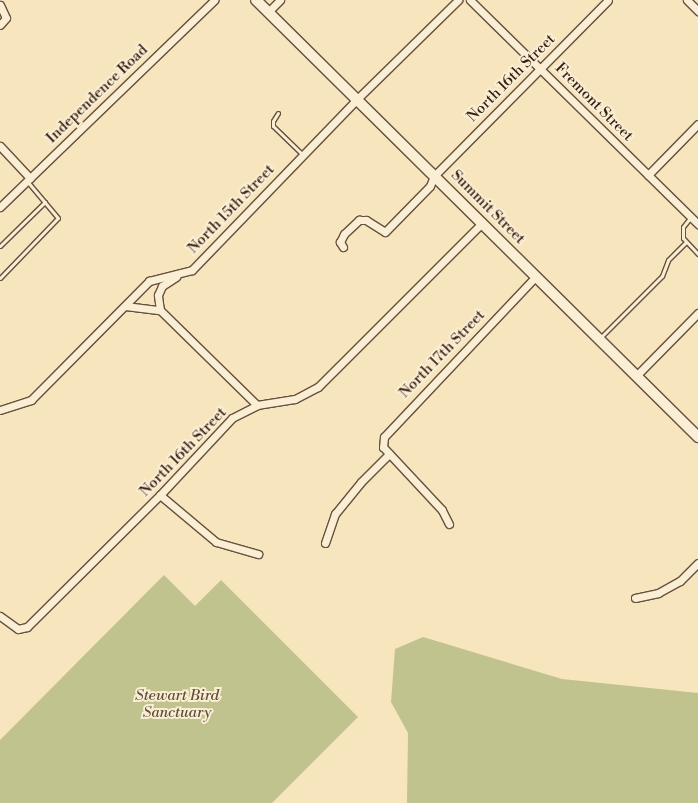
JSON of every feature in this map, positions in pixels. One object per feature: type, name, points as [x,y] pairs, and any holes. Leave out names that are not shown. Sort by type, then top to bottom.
[{"type":"main road","name":"Summit Street","points":[[256,0],[698,436]]},
{"type":"street","name":"Independence Road","points":[[0,207],[214,0]]},
{"type":"street","points":[[268,12],[280,0]]},
{"type":"street","name":"North 15th Street","points":[[0,410],[31,400],[149,281],[178,276],[192,270],[356,100],[458,0]]},
{"type":"street","name":"Fremont Street","points":[[470,0],[698,224]]},
{"type":"street","name":"North 16th Street","points":[[343,247],[340,242],[344,234],[360,220],[366,220],[385,232],[430,186],[434,176],[608,0]]},
{"type":"street","points":[[687,0],[698,11]]},
{"type":"street","points":[[0,5],[6,18],[0,25]]},
{"type":"street","points":[[648,175],[698,124]]},
{"type":"street","points":[[0,146],[28,179]]},
{"type":"street","name":"North 16th Street","points":[[0,616],[18,628],[27,627],[160,495],[232,418],[257,405],[295,400],[318,386],[482,222]]},
{"type":"street","points":[[160,310],[158,295],[162,286],[178,276]]},
{"type":"street","name":"North 17th Street","points":[[389,454],[383,447],[384,437],[536,276]]},
{"type":"street","points":[[125,306],[160,310],[257,405]]},
{"type":"street","points":[[637,375],[698,313]]},
{"type":"street","points":[[325,543],[340,508],[389,454],[442,510],[449,524]]},
{"type":"street","points":[[160,495],[189,523],[216,542],[258,554]]},
{"type":"street","points":[[635,598],[658,593],[680,581],[698,562]]},
{"type":"lane","points":[[278,114],[273,120],[274,126],[302,155]]},
{"type":"lane","points":[[0,278],[55,224],[56,213],[28,179]]},
{"type":"lane","points":[[0,246],[45,202]]},
{"type":"lane","points":[[691,217],[683,227],[686,242],[698,254]]},
{"type":"lane","points":[[600,339],[662,276],[668,260],[686,242]]},
{"type":"green space","name":"Stewart Bird Sanctuary","points":[[164,575],[195,606],[221,580],[358,717],[272,803],[0,803],[0,740]]},
{"type":"green space","points":[[423,637],[562,679],[698,693],[698,803],[407,803],[408,733],[391,702],[395,649]]}]
